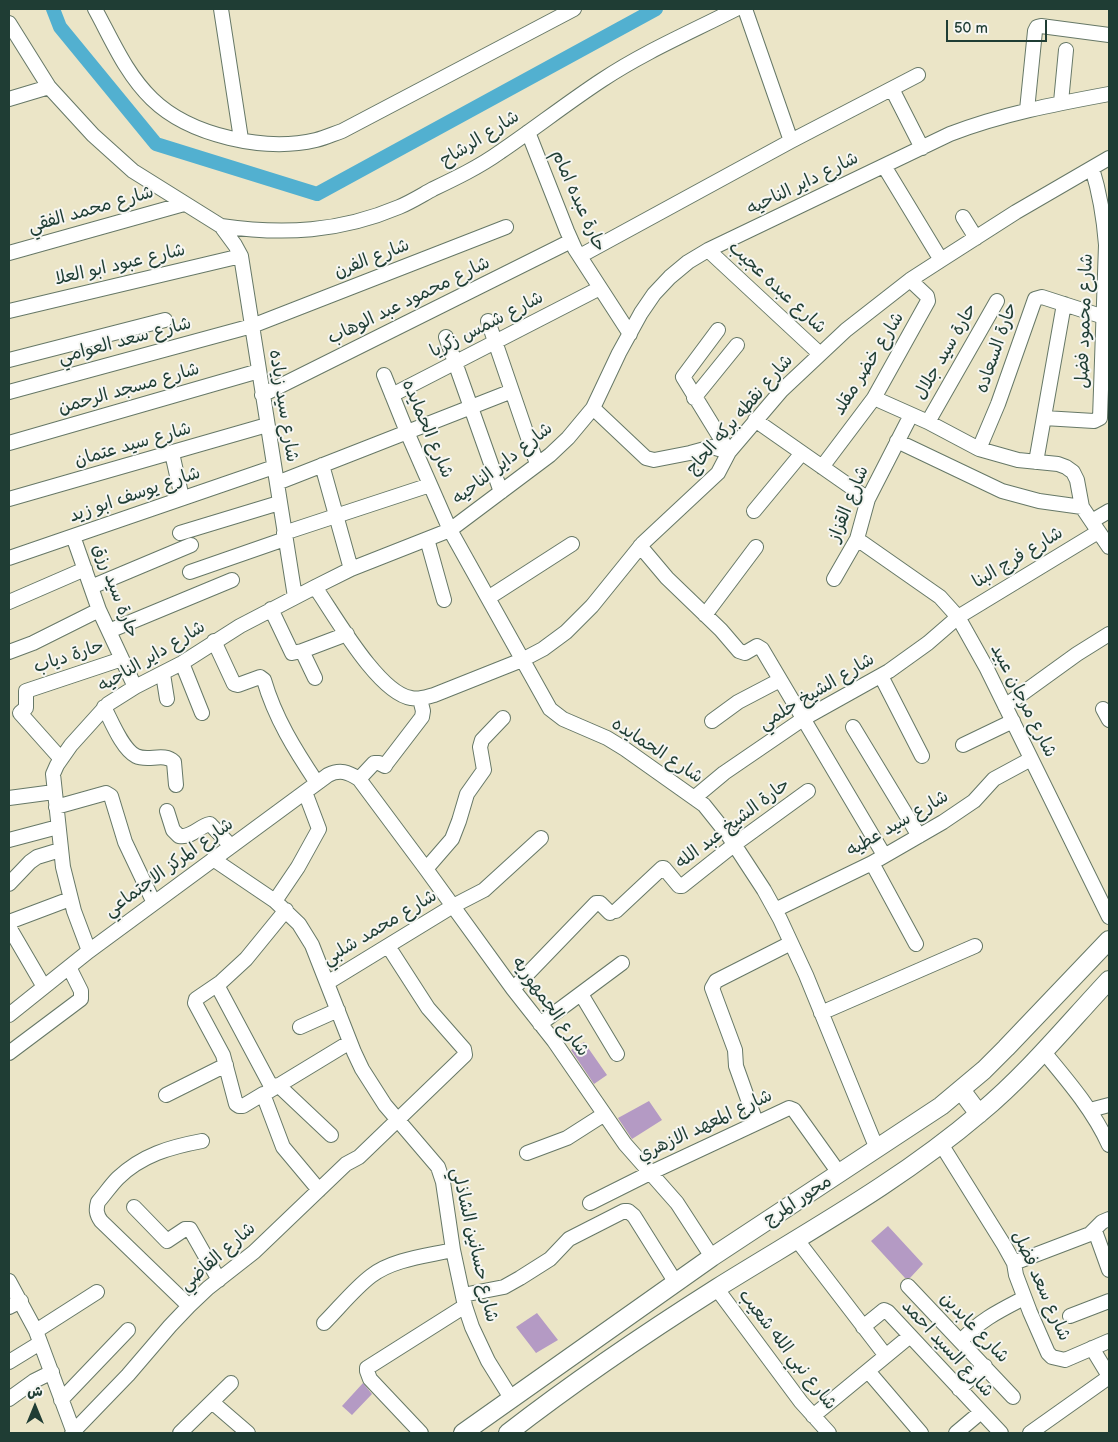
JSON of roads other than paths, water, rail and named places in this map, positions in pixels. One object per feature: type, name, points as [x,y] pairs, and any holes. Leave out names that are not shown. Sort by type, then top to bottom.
[{"type":"main road","name":"محور المرج","points":[[463,1433],[712,1257],[920,1121],[961,1090],[1006,1048],[1109,940]]},
{"type":"main road","name":"محور المرج","points":[[508,1433],[588,1375],[716,1289],[871,1194],[980,1114],[1002,1094],[1109,980]]},
{"type":"main road","points":[[961,1090],[980,1114]]},
{"type":"street","points":[[95,9],[128,70],[158,104],[178,118],[201,130],[267,143],[316,140],[342,131],[574,9]]},
{"type":"street","points":[[221,9],[240,139]]},
{"type":"street","name":"شارع الرشاح","points":[[221,226],[257,231],[294,231],[330,228],[366,219],[400,206],[466,173],[612,73],[736,9]]},
{"type":"street","points":[[745,9],[791,141]]},
{"type":"street","points":[[9,23],[49,87],[93,134],[133,172],[221,226]]},
{"type":"street","points":[[1026,110],[1037,27],[1109,35]]},
{"type":"street","points":[[1061,102],[1066,50]]},
{"type":"street","points":[[580,256],[791,141],[918,75]]},
{"type":"street","points":[[9,99],[49,87]]},
{"type":"street","points":[[892,89],[922,148]]},
{"type":"street","name":"شارع داير الناحيه","points":[[89,951],[70,899],[60,850],[53,774],[60,759],[104,706],[135,687],[182,663],[214,641],[294,597],[351,569],[450,530],[538,464],[568,438],[593,408],[641,313],[654,294],[688,262],[708,250],[922,148],[977,124],[1061,102],[1109,94]]},
{"type":"street","name":"حارة عبده امام","points":[[528,132],[572,241],[630,334]]},
{"type":"street","name":"شارع نقطه بركه الحاج","points":[[420,699],[522,660],[566,632],[592,606],[640,546],[718,473],[729,452],[781,391],[846,330],[910,280],[940,260],[1016,212],[1109,158]]},
{"type":"street","points":[[884,166],[940,260]]},
{"type":"street","name":"شارع محمود فضل","points":[[1044,418],[1094,421],[1100,418],[1105,236],[1099,192],[1092,168]]},
{"type":"street","name":"شارع محمد الفقي","points":[[9,253],[184,204]]},
{"type":"street","points":[[963,217],[976,238]]},
{"type":"street","name":"شارع سيد زياده","points":[[221,226],[236,246],[240,256],[294,597]]},
{"type":"street","name":"شارع الفرن","points":[[252,326],[506,227]]},
{"type":"street","name":"شارع محمود عبد الوهاب","points":[[262,395],[572,241]]},
{"type":"street","name":"شارع عبده عجيب","points":[[708,250],[820,354]]},
{"type":"street","name":"شارع عبود ابو العلا","points":[[9,311],[240,256]]},
{"type":"street","name":"شارع خضر مقلد","points":[[822,467],[874,398],[928,301],[927,296],[910,280]]},
{"type":"street","name":"شارع شمس زكريا","points":[[392,395],[600,288]]},
{"type":"street","name":"حارة السعاده","points":[[979,449],[998,404],[1032,302],[1038,297],[1042,297],[1104,317]]},
{"type":"street","name":"حارة سيد جلال","points":[[928,422],[997,301]]},
{"type":"street","points":[[1036,462],[1064,304]]},
{"type":"street","points":[[9,360],[165,320]]},
{"type":"street","points":[[488,321],[538,464]]},
{"type":"street","name":"شارع سعد العوامي","points":[[9,392],[252,326]]},
{"type":"street","points":[[718,330],[684,374],[683,379],[729,452]]},
{"type":"street","points":[[446,337],[501,492]]},
{"type":"street","points":[[694,398],[737,345]]},
{"type":"street","name":"شارع مسجد الرحمن","points":[[9,442],[259,371]]},
{"type":"street","name":"شارع الحمايده","points":[[384,375],[450,530],[546,703],[556,715],[608,738],[694,798],[708,809],[735,844],[764,890],[791,943],[877,1149]]},
{"type":"street","points":[[276,483],[512,391]]},
{"type":"street","points":[[874,398],[928,422],[979,449],[1018,460],[1058,464],[1066,467],[1073,472],[1077,480],[1082,507],[1109,547]]},
{"type":"street","points":[[593,408],[646,458],[654,460],[712,447],[729,452]]},
{"type":"street","name":"شارع القزاز","points":[[834,580],[858,539],[868,499],[911,415]]},
{"type":"street","points":[[755,420],[868,499]]},
{"type":"street","name":"شارع سيد عتمان","points":[[9,499],[267,425]]},
{"type":"street","points":[[897,441],[1002,491],[1039,501],[1082,507]]},
{"type":"street","points":[[172,453],[182,498]]},
{"type":"street","points":[[754,511],[802,453]]},
{"type":"street","points":[[322,465],[351,569]]},
{"type":"street","name":"شارع يوسف ابو زيد","points":[[9,558],[274,467]]},
{"type":"street","points":[[190,572],[336,516],[430,485]]},
{"type":"street","points":[[180,533],[280,502]]},
{"type":"street","name":"شارع فرج البنا","points":[[958,617],[1095,526],[1109,511]]},
{"type":"street","name":"حارة سيد رزق","points":[[73,536],[99,610],[135,687]]},
{"type":"street","points":[[427,539],[444,600]]},
{"type":"street","name":"شارع مرجان عبيد","points":[[858,539],[940,597],[958,617],[1013,721],[1109,917]]},
{"type":"street","points":[[488,598],[572,544]]},
{"type":"street","points":[[91,587],[190,545]]},
{"type":"street","points":[[640,546],[668,578],[742,653],[757,646],[761,647],[884,856]]},
{"type":"street","points":[[705,615],[756,547]]},
{"type":"street","points":[[9,602],[85,569]]},
{"type":"street","points":[[109,631],[232,580]]},
{"type":"street","points":[[315,587],[374,672],[388,687],[401,695],[420,699],[423,711],[422,717],[385,766],[374,763],[359,778]]},
{"type":"street","points":[[271,609],[292,653],[347,634]]},
{"type":"street","points":[[9,652],[33,643],[99,610]]},
{"type":"street","name":"شارع الشيخ حلمي","points":[[694,798],[724,773],[802,719],[881,676],[912,656],[958,617]]},
{"type":"street","points":[[1005,706],[1077,654],[1109,634]]},
{"type":"street","points":[[214,641],[236,685],[260,677],[264,680],[277,717],[288,739],[317,783]]},
{"type":"street","points":[[302,651],[315,678]]},
{"type":"street","name":"حارة دياب","points":[[60,759],[20,713],[26,708],[26,692],[122,659]]},
{"type":"street","points":[[182,663],[202,713]]},
{"type":"street","points":[[163,674],[167,699]]},
{"type":"street","points":[[881,676],[922,756]]},
{"type":"street","points":[[712,721],[738,702],[780,680]]},
{"type":"street","points":[[104,706],[130,752],[143,758],[168,757],[174,762],[176,785]]},
{"type":"street","points":[[426,869],[452,839],[467,794],[484,770],[480,747],[482,740],[504,718]]},
{"type":"street","points":[[963,745],[1013,721]]},
{"type":"street","points":[[853,727],[919,836]]},
{"type":"street","name":"شارع سيد عطيه","points":[[775,910],[872,863],[944,822],[972,803],[994,779],[1031,759]]},
{"type":"street","name":"شارع المركز الاجتماعي","points":[[9,1015],[89,951],[317,783],[335,771],[346,772],[359,778]]},
{"type":"street","name":"شارع الجمهوريه","points":[[359,778],[513,989],[554,1041],[603,1115],[625,1144],[678,1203],[712,1257]]},
{"type":"street","name":"حارة الشيخ عبد الله","points":[[513,989],[596,903],[600,903],[613,912],[662,868],[681,887],[735,844],[808,791]]},
{"type":"street","points":[[9,798],[54,792]]},
{"type":"street","points":[[275,901],[298,867],[319,829],[305,792]]},
{"type":"street","points":[[56,807],[106,793],[111,796],[125,842],[154,903]]},
{"type":"street","points":[[167,811],[173,830],[179,836],[188,836],[206,824],[210,824],[214,826],[231,846]]},
{"type":"street","points":[[9,840],[58,827]]},
{"type":"street","name":"شارع محمد شلبي","points":[[327,983],[453,906],[484,890],[541,838]]},
{"type":"street","points":[[9,884],[37,857],[60,850]]},
{"type":"street","name":"شارع حسانين الشاذلي","points":[[213,859],[275,901],[286,910],[307,935],[362,1069],[373,1087],[438,1167],[443,1182],[453,1250],[472,1327],[488,1361],[511,1398]]},
{"type":"street","points":[[872,863],[916,944]]},
{"type":"street","points":[[9,922],[70,899]]},
{"type":"street","points":[[286,910],[246,959],[217,985],[196,999],[195,1004],[226,1065],[235,1102],[237,1105],[243,1106],[350,1042]]},
{"type":"street","points":[[9,926],[44,987]]},
{"type":"street","points":[[756,1122],[736,1066],[735,1050],[712,988],[716,981],[791,943]]},
{"type":"street","name":"شارع القاضي","points":[[73,1433],[189,1306],[254,1252],[346,1164],[359,1157],[465,1054],[465,1051],[428,1008],[388,946]]},
{"type":"street","points":[[821,1013],[975,946]]},
{"type":"street","points":[[540,1024],[622,963]]},
{"type":"street","points":[[9,1052],[81,999],[81,991],[69,967]]},
{"type":"street","points":[[217,985],[271,1089],[283,1147],[319,1190]]},
{"type":"street","points":[[581,994],[617,1054]]},
{"type":"street","points":[[300,1027],[338,1010]]},
{"type":"street","points":[[1043,1051],[1073,1086],[1090,1110],[1109,1145]]},
{"type":"street","points":[[166,1095],[226,1065]]},
{"type":"street","points":[[271,1089],[331,1135]]},
{"type":"street","points":[[1090,1110],[1109,1105]]},
{"type":"street","name":"شارع المعهد الازهري","points":[[590,1203],[787,1108],[792,1108],[839,1174]]},
{"type":"street","points":[[527,1154],[567,1138],[603,1115]]},
{"type":"street","points":[[189,1306],[101,1221],[96,1212],[96,1207],[118,1178],[143,1159],[171,1147],[202,1141]]},
{"type":"street","name":"شارع سعد فضل","points":[[940,1144],[1014,1264],[1024,1298],[1048,1353],[1052,1358],[1066,1360],[1092,1348]]},
{"type":"street","points":[[134,1207],[167,1241],[185,1229],[190,1229],[219,1280]]},
{"type":"street","points":[[421,1433],[370,1379],[367,1368],[464,1300],[504,1287],[550,1259],[569,1238],[624,1211],[632,1213],[676,1283]]},
{"type":"street","points":[[1014,1264],[1090,1234],[1102,1222],[1109,1219]]},
{"type":"street","points":[[1095,1231],[1109,1270]]},
{"type":"street","points":[[797,1240],[886,1356]]},
{"type":"street","points":[[324,1323],[371,1276],[383,1269],[453,1250]]},
{"type":"street","points":[[9,1281],[15,1304],[38,1337],[73,1433]]},
{"type":"street","name":"شارع عابدين","points":[[908,1286],[1013,1397]]},
{"type":"street","name":"شارع نبي الله شعيب","points":[[716,1289],[801,1402],[829,1433]]},
{"type":"street","points":[[9,1362],[38,1337],[98,1292]]},
{"type":"street","points":[[961,1341],[973,1327],[1024,1298]]},
{"type":"street","points":[[1070,1316],[1109,1301]]},
{"type":"street","name":"شارع السيد احمد","points":[[863,1327],[886,1310],[1001,1433]]},
{"type":"street","points":[[61,1400],[128,1330]]},
{"type":"street","points":[[814,1416],[910,1336]]},
{"type":"street","points":[[1030,1433],[1109,1376],[1092,1348],[1109,1341]]},
{"type":"street","points":[[959,1389],[984,1366]]},
{"type":"street","points":[[868,1371],[921,1433]]},
{"type":"street","points":[[9,1399],[34,1381],[52,1372]]},
{"type":"street","points":[[180,1433],[231,1383]]},
{"type":"street","points":[[212,1402],[248,1433]]},
{"type":"street","points":[[956,1433],[981,1412]]},
{"type":"waterway","points":[[53,9],[60,27],[156,144],[317,194],[656,9]]}]
